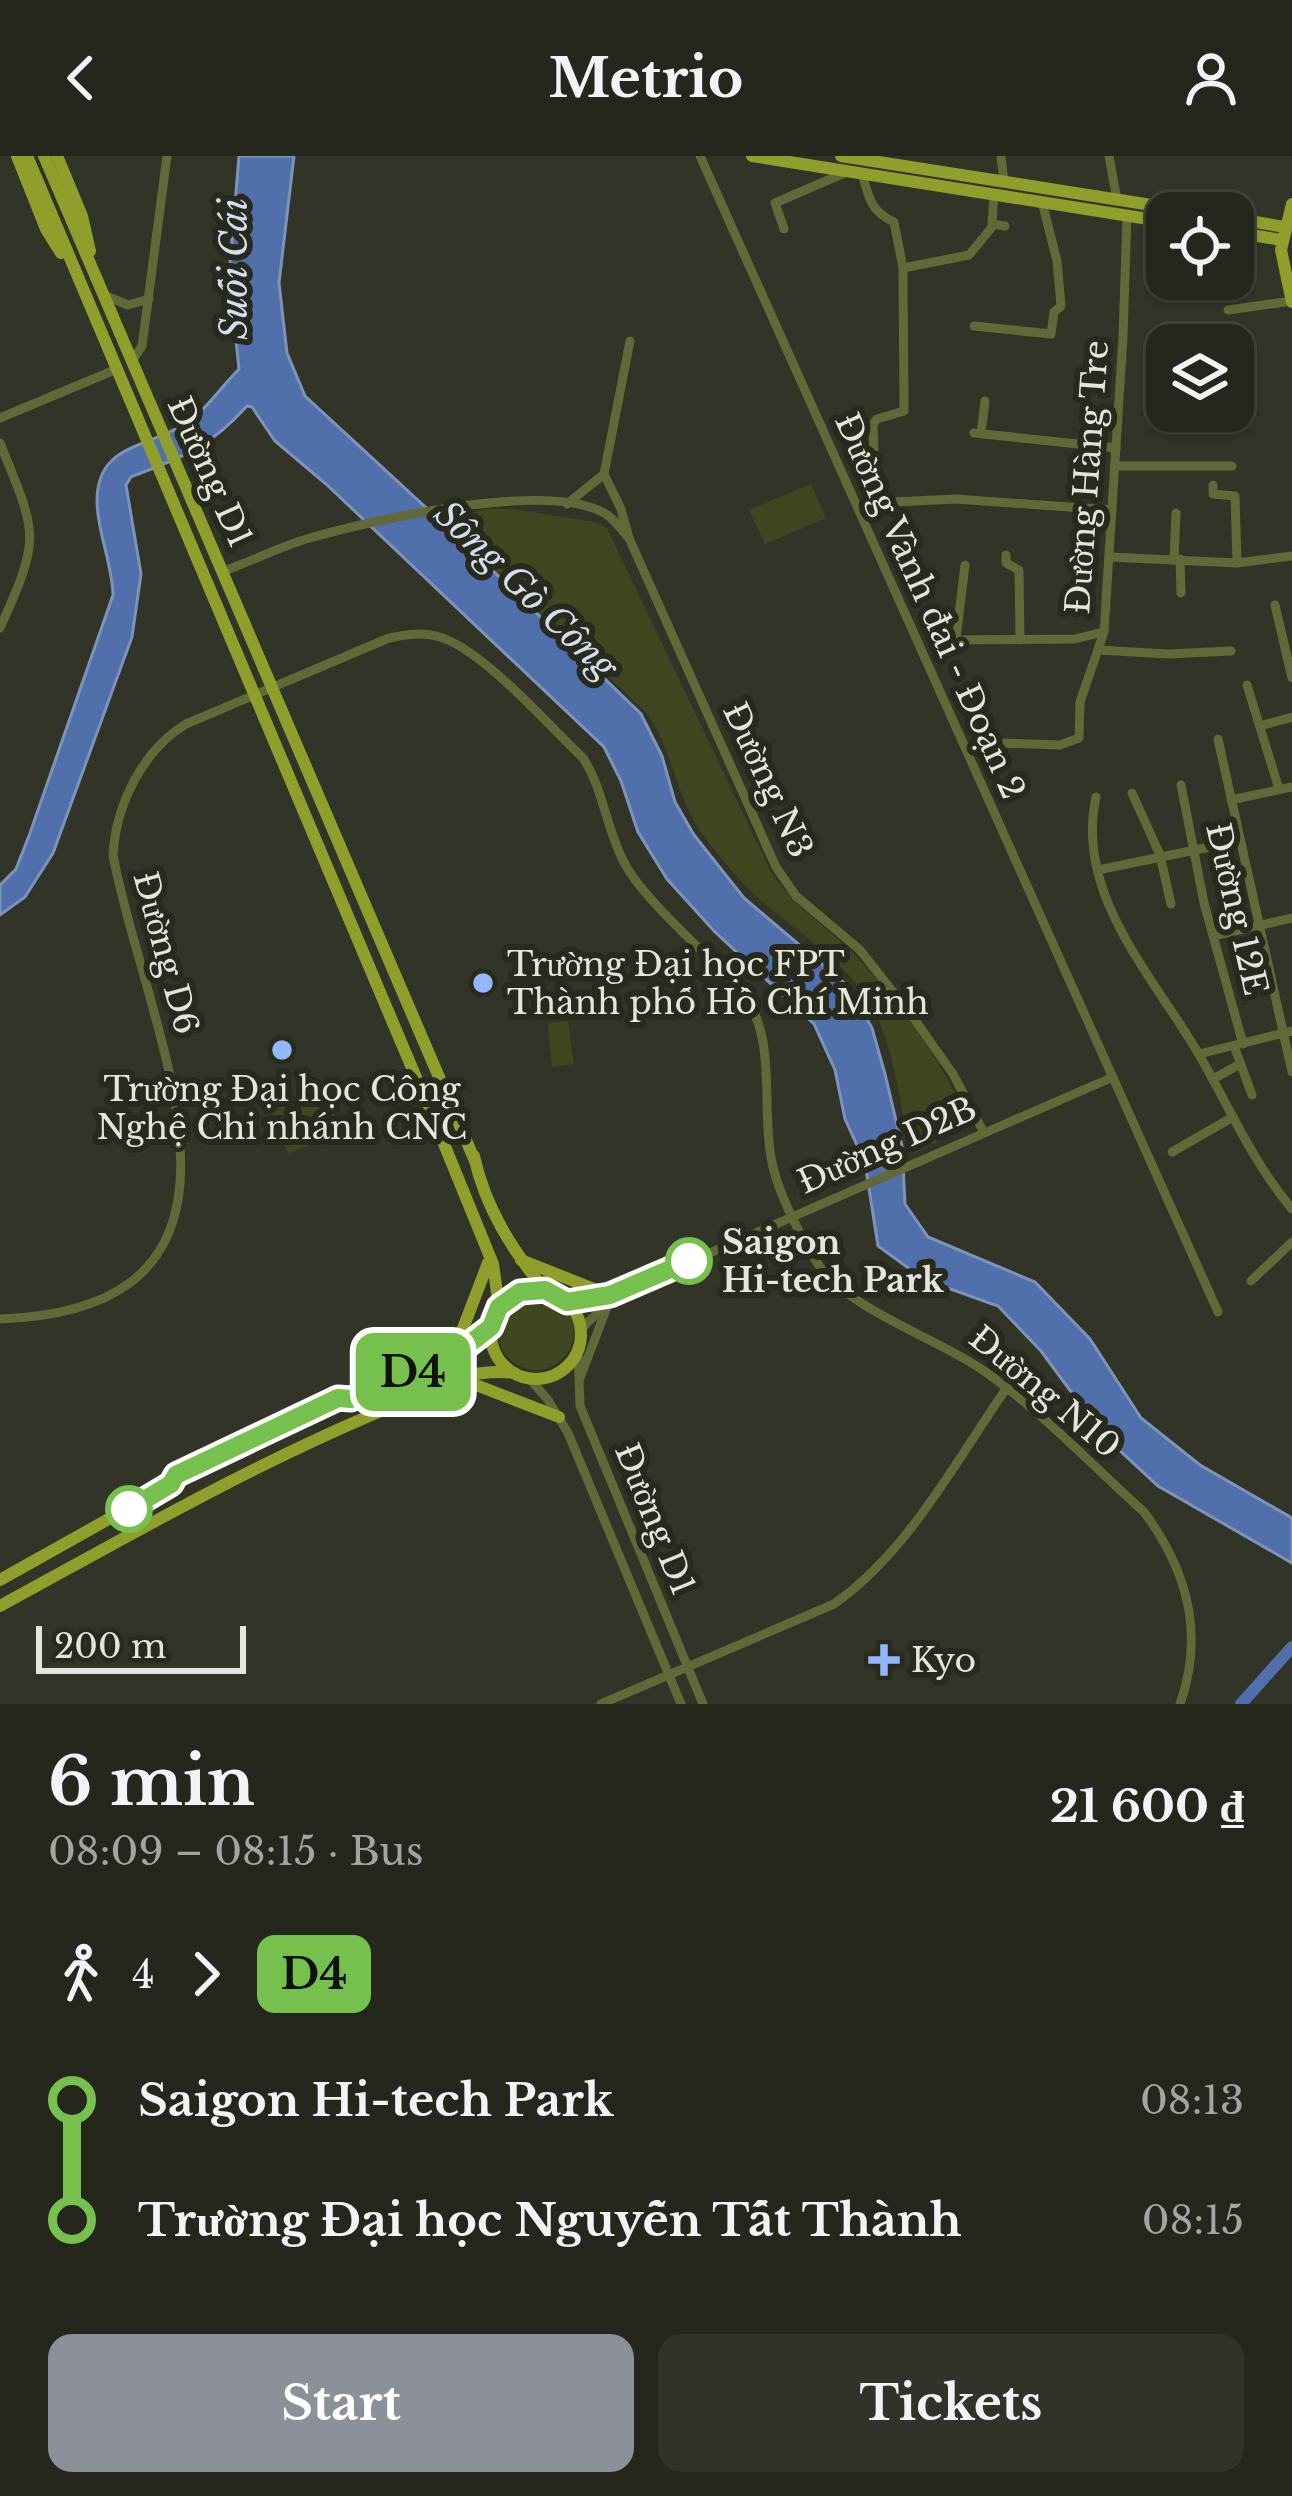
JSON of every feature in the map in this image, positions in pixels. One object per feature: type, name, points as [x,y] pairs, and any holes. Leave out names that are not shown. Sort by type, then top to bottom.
[{"type":"main road","points":[[17,156],[46,230],[81,284]]},
{"type":"main road","name":"Đường D1","points":[[27,156],[442,1138],[489,1264],[499,1307]]},
{"type":"main road","name":"Đường D1","points":[[44,156],[492,1210],[520,1260],[545,1290]]},
{"type":"main road","points":[[57,156],[82,216],[96,276]]},
{"type":"main road","points":[[752,156],[1146,218]]},
{"type":"main road","points":[[842,156],[1146,204]]},
{"type":"main road","points":[[1118,200],[1126,215]]},
{"type":"main road","points":[[1292,204],[1283,233],[1292,301]]},
{"type":"main road","points":[[1254,224],[1283,233]]},
{"type":"main road","points":[[1254,232],[1283,233]]},
{"type":"main road","points":[[358,937],[374,931]]},
{"type":"main road","name":"Đường D1","points":[[442,1138],[442,1150],[489,1264]]},
{"type":"main road","points":[[520,1260],[612,1297]]},
{"type":"main road","points":[[454,1354],[489,1264]]},
{"type":"main road","points":[[2,1606],[158,1516],[416,1395],[484,1371],[522,1376],[553,1376],[578,1350],[580,1329],[567,1302],[545,1290],[520,1292],[499,1307],[491,1327],[495,1354],[522,1376]]},
{"type":"main road","points":[[2,1578],[171,1484],[454,1354],[491,1327]]},
{"type":"main road","points":[[457,1378],[559,1417]]},
{"type":"main road","points":[[129,1509],[140,1527]]},
{"type":"street","points":[[132,361],[142,346],[166,156]]},
{"type":"street","name":"Đường Vành đai - Đoạn 2","points":[[700,156],[1218,1312]]},
{"type":"street","points":[[1001,156],[1004,182]]},
{"type":"street","points":[[1109,156],[1118,200]]},
{"type":"street","points":[[784,229],[775,203],[855,172],[878,215],[894,222],[903,268],[904,411],[873,424],[874,481]]},
{"type":"street","points":[[903,268],[969,255],[999,226],[994,194]]},
{"type":"street","points":[[974,326],[1051,334],[1054,312],[1061,306],[1057,261],[1042,202]]},
{"type":"street","name":"Đường Hàng Tre","points":[[999,743],[1060,745],[1079,738],[1080,702],[1104,632],[1126,215]]},
{"type":"street","points":[[1283,233],[1292,252]]},
{"type":"street","points":[[104,295],[128,304],[148,299]]},
{"type":"street","points":[[1228,310],[1292,301]]},
{"type":"street","points":[[567,504],[604,475],[630,341]]},
{"type":"street","points":[[0,418],[117,369]]},
{"type":"street","points":[[985,401],[977,433],[1116,448]]},
{"type":"street","points":[[0,442],[25,501],[32,539],[26,570],[0,628]]},
{"type":"street","points":[[1115,466],[1232,466]]},
{"type":"street","name":"Đường N3","points":[[604,475],[776,867],[796,896],[860,950],[912,1016],[953,1074],[983,1131]]},
{"type":"street","points":[[1213,485],[1213,494],[1235,496],[1238,562]]},
{"type":"street","points":[[893,502],[955,499],[1112,510]]},
{"type":"street","points":[[224,572],[307,538],[500,500],[599,511],[629,538]]},
{"type":"street","points":[[1176,513],[1180,593]]},
{"type":"street","points":[[1006,555],[1006,563],[1019,570],[1020,640]]},
{"type":"street","points":[[1109,557],[1238,562],[1292,556]]},
{"type":"street","points":[[956,639],[965,565]]},
{"type":"street","points":[[1275,604],[1292,678]]},
{"type":"street","points":[[935,640],[1075,639],[1104,632]]},
{"type":"street","name":"Đường N10","points":[[256,697],[388,638],[436,635],[474,654],[583,758],[631,874],[741,990],[756,1012],[764,1039],[772,1165],[815,1259],[841,1289],[945,1345],[1006,1389],[1144,1512],[1176,1561],[1191,1611],[1193,1639],[1180,1704]]},
{"type":"street","points":[[1098,650],[1231,651]]},
{"type":"street","points":[[1247,685],[1279,789]]},
{"type":"street","name":"Đường D6","points":[[0,1319],[36,1318],[112,1297],[136,1280],[172,1228],[180,1195],[179,1124],[118,882],[114,836],[142,766],[163,741],[186,724],[256,697]]},
{"type":"street","points":[[1260,726],[1292,717]]},
{"type":"street","points":[[1218,739],[1258,924],[1288,1032],[1292,1072]]},
{"type":"street","name":"Đường 12E","points":[[1181,785],[1240,1064],[1252,1095]]},
{"type":"street","points":[[1231,800],[1292,787]]},
{"type":"street","points":[[1132,793],[1160,855],[1171,904]]},
{"type":"street","points":[[1096,797],[1093,854],[1115,921],[1199,1054],[1267,1179],[1292,1209]]},
{"type":"street","points":[[1098,870],[1239,841]]},
{"type":"street","points":[[1213,936],[1292,918]]},
{"type":"street","points":[[1199,1054],[1288,1032]]},
{"type":"street","points":[[1213,1079],[1240,1064]]},
{"type":"street","name":"Đường D2B","points":[[567,1302],[612,1297],[1113,1077]]},
{"type":"street","points":[[1172,1152],[1233,1117]]},
{"type":"street","points":[[1251,1281],[1292,1242]]},
{"type":"street","points":[[576,1388],[612,1297]]},
{"type":"street","name":"Đường D2B","points":[[580,1329],[612,1297]]},
{"type":"street","name":"Đường D1","points":[[578,1350],[576,1388],[587,1425],[703,1704]]},
{"type":"street","name":"Đường D1","points":[[522,1376],[559,1417],[681,1704]]},
{"type":"street","points":[[601,1704],[834,1604],[861,1584],[894,1549],[1006,1389]]},
{"type":"green space","points":[[811,484],[826,518],[765,544],[749,510]]},
{"type":"green space","points":[[485,509],[513,509],[607,528],[770,870],[799,905],[869,970],[948,1080],[965,1119],[949,1136],[913,1154],[883,1032],[865,996],[828,956],[750,890],[709,843],[686,805],[662,740],[645,711],[443,523]]},
{"type":"green space","points":[[568,1021],[574,1064],[552,1067],[548,1023]]},
{"type":"green space","points":[[324,1089],[342,1132],[288,1154],[270,1111]]},
{"type":"green space","points":[[536,1294],[563,1305],[574,1332],[563,1359],[536,1370],[509,1359],[498,1332],[509,1305]]},
{"type":"water","name":"Suối Cái","points":[[239,156],[294,156],[279,283],[287,353],[305,396],[641,714],[662,756],[675,802],[694,835],[744,898],[849,987],[872,1028],[885,1074],[902,1146],[905,1204],[928,1237],[1035,1282],[1090,1339],[1141,1418],[1200,1465],[1292,1518],[1292,1563],[1158,1486],[1103,1435],[1041,1351],[998,1306],[925,1280],[878,1246],[865,1163],[845,1119],[835,1070],[814,1024],[715,932],[667,879],[638,832],[604,747],[275,441],[252,407],[247,406],[207,442],[131,477],[126,485],[141,574],[132,637],[53,853],[25,897],[0,915],[0,885],[16,869],[113,595],[97,503],[105,469],[127,450],[193,418],[239,369],[229,275]]},
{"type":"waterway","points":[[1241,1704],[1292,1647]]},
{"type":"bus line","name":"D4","points":[[129,1509],[171,1484],[176,1475],[338,1398],[351,1399],[464,1348],[491,1327],[508,1298],[520,1292],[545,1290],[567,1302],[610,1295],[689,1261]]},
{"type":"place","name":"Trường Đại học FPT Thành phố Hồ Chí Minh","points":[[483,983]]},
{"type":"place","name":"Trường Đại học Công Nghệ Chi nhánh CNC","points":[[282,1050]]},
{"type":"place","name":"Saigon Hi-tech Park","points":[[689,1261]]},
{"type":"place","name":"Kyo","points":[[884,1660]]},
{"type":"water label","name":"Sông Gò Công","points":[[526,590]]}]
